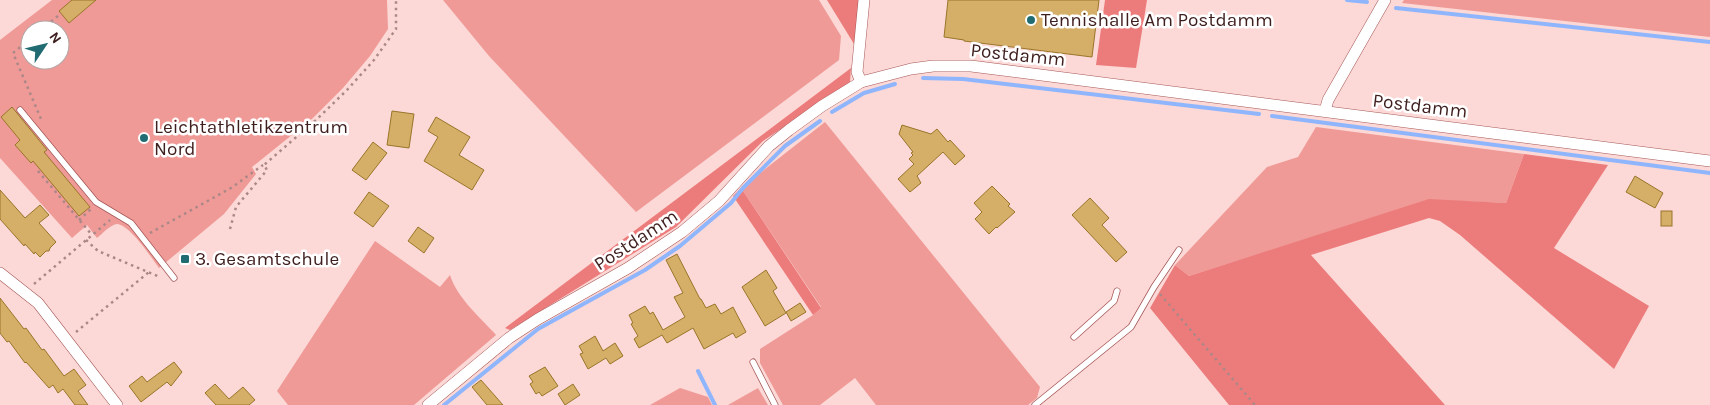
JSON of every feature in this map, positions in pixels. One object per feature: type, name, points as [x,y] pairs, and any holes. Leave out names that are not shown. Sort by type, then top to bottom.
[{"type":"street","points":[[861,82],[858,72],[864,0]]},
{"type":"street","points":[[1325,111],[1328,100],[1385,0]]},
{"type":"street","name":"Postdamm","points":[[428,405],[509,338],[538,319],[628,268],[682,232],[719,201],[770,146],[788,130],[822,106],[861,82],[912,69],[933,66],[971,66],[1710,161]]},
{"type":"street","points":[[0,272],[38,303],[117,405]]},
{"type":"lane","points":[[20,110],[98,203],[131,223],[174,278]]},
{"type":"lane","points":[[1036,405],[1131,327],[1179,250]]},
{"type":"lane","points":[[1074,337],[1114,301],[1117,291]]},
{"type":"lane","points":[[753,362],[775,405]]},
{"type":"path","points":[[142,237],[232,188],[264,165],[316,120],[374,60],[396,29],[396,0]]},
{"type":"path","points":[[53,20],[59,15]]},
{"type":"path","points":[[20,47],[13,53],[20,70]]},
{"type":"path","points":[[20,70],[42,122]]},
{"type":"path","points":[[230,229],[236,207],[267,170],[264,165]]},
{"type":"path","points":[[38,172],[92,235]]},
{"type":"path","points":[[79,220],[98,203]]},
{"type":"path","points":[[24,292],[117,214]]},
{"type":"path","points":[[86,240],[98,251],[159,276],[162,280]]},
{"type":"path","points":[[68,340],[149,272]]},
{"type":"path","points":[[1154,288],[1254,405]]},
{"type":"shaded area","name":"Leichtathletikzentrum Nord","points":[[52,0],[387,0],[388,29],[370,56],[343,88],[313,118],[252,167],[256,174],[224,214],[159,268],[140,242],[128,230],[117,224],[97,238],[87,225],[72,238],[0,158],[0,40],[20,25],[20,70],[70,70],[70,20],[26,20]]},
{"type":"shaded area","points":[[443,0],[819,0],[841,36],[839,60],[636,212],[489,56]]},
{"type":"shaded area","points":[[827,0],[861,0],[854,44]]},
{"type":"shaded area","points":[[1105,0],[1147,0],[1136,68],[1096,65]]},
{"type":"shaded area","points":[[1404,0],[1710,0],[1710,37],[1402,3]]},
{"type":"shaded area","points":[[851,68],[850,82],[763,141],[676,227],[510,330],[505,328]]},
{"type":"shaded area","points":[[825,122],[1040,387],[1037,398],[1028,405],[876,405],[855,378],[820,405],[783,405],[760,363],[760,349],[813,315],[821,307],[741,188]]},
{"type":"shaded area","points":[[1316,127],[1524,154],[1506,203],[1429,200],[1189,276],[1175,265],[1267,167],[1298,157]]},
{"type":"shaded area","points":[[1524,154],[1608,165],[1554,248],[1649,306],[1614,369],[1460,235],[1440,221],[1429,218],[1311,255],[1445,405],[1229,405],[1150,308],[1175,265],[1189,276],[1429,199],[1506,203]]},
{"type":"shaded area","points":[[741,188],[821,308],[813,315],[733,196]]},
{"type":"shaded area","points":[[375,241],[440,287],[450,275],[463,299],[496,335],[414,405],[288,405],[277,391]]},
{"type":"shaded area","points":[[680,388],[708,397],[712,405],[650,405]]},
{"type":"shaded area","points":[[758,388],[768,405],[728,405]]},
{"type":"building","points":[[72,0],[96,0],[70,22],[70,20],[66,20],[59,11]]},
{"type":"building","name":"Tennishalle Am Postdamm","points":[[948,0],[1099,0],[1092,57],[944,37]]},
{"type":"building","points":[[12,107],[47,150],[44,152],[90,207],[79,216],[33,161],[31,163],[15,145],[20,140],[1,117]]},
{"type":"building","points":[[392,111],[414,114],[409,148],[387,145]]},
{"type":"building","points":[[436,117],[470,137],[459,155],[484,170],[472,190],[424,161],[438,137],[428,131]]},
{"type":"building","points":[[902,125],[931,134],[937,129],[948,142],[950,140],[965,156],[955,165],[943,152],[917,176],[921,183],[910,192],[898,179],[914,164],[909,159],[913,152],[899,134]]},
{"type":"building","points":[[373,142],[387,153],[366,180],[352,170]]},
{"type":"building","points":[[1635,176],[1663,193],[1655,208],[1626,192]]},
{"type":"building","points":[[992,186],[1010,204],[1008,206],[1015,212],[989,234],[975,219],[982,212],[974,203]]},
{"type":"building","points":[[0,190],[25,218],[40,205],[49,215],[39,223],[56,242],[49,251],[46,251],[40,257],[35,252],[34,254],[25,244],[24,246],[0,219]]},
{"type":"building","points":[[369,192],[389,206],[373,227],[354,213]]},
{"type":"building","points":[[1090,198],[1109,218],[1102,225],[1127,252],[1116,262],[1072,215]]},
{"type":"building","points":[[1661,211],[1672,211],[1672,226],[1661,226]]},
{"type":"building","points":[[418,227],[434,238],[424,253],[408,241]]},
{"type":"building","points":[[677,254],[706,308],[715,304],[721,314],[733,307],[746,332],[736,338],[733,333],[704,349],[693,328],[667,343],[662,335],[639,348],[634,339],[638,336],[631,324],[633,323],[629,315],[645,306],[650,314],[653,312],[663,330],[685,317],[674,297],[683,293],[666,260]]},
{"type":"building","points":[[766,270],[777,288],[773,291],[786,313],[765,326],[742,287]]},
{"type":"building","points":[[0,298],[42,350],[44,349],[64,376],[74,369],[86,385],[78,391],[88,405],[75,405],[63,389],[58,393],[53,385],[49,388],[25,363],[9,341],[7,342],[0,333]]},
{"type":"building","points":[[800,303],[806,312],[791,321],[786,312]]},
{"type":"building","points":[[595,336],[603,351],[615,343],[623,356],[610,364],[606,358],[588,369],[580,354],[583,353],[579,346]]},
{"type":"building","points":[[174,362],[182,372],[171,386],[167,382],[141,402],[129,386],[142,376],[147,382]]},
{"type":"building","points":[[545,367],[558,386],[542,396],[539,392],[536,394],[530,384],[533,382],[529,376]]},
{"type":"building","points":[[481,380],[503,405],[487,405],[472,387]]},
{"type":"building","points":[[215,384],[229,399],[243,387],[255,400],[249,405],[216,405],[205,393]]},
{"type":"building","points":[[573,384],[580,395],[565,405],[558,394]]},
{"type":"waterway","points":[[1347,0],[1367,2]]},
{"type":"waterway","points":[[1396,8],[1710,42]]},
{"type":"waterway","points":[[923,78],[963,79],[1259,114]]},
{"type":"waterway","points":[[832,112],[864,93],[895,84]]},
{"type":"waterway","points":[[1272,116],[1710,173]]},
{"type":"waterway","points":[[444,405],[538,329],[645,270],[680,246],[731,203],[743,188],[785,146],[820,121]]},
{"type":"waterway","points":[[698,371],[715,405]]},
{"type":"place","name":"Tennishalle Am Postdamm","points":[[1031,20]]},
{"type":"place","name":"Leichtathletikzentrum Nord","points":[[144,138]]},
{"type":"place","name":"3. Gesamtschule","points":[[185,259]]}]
